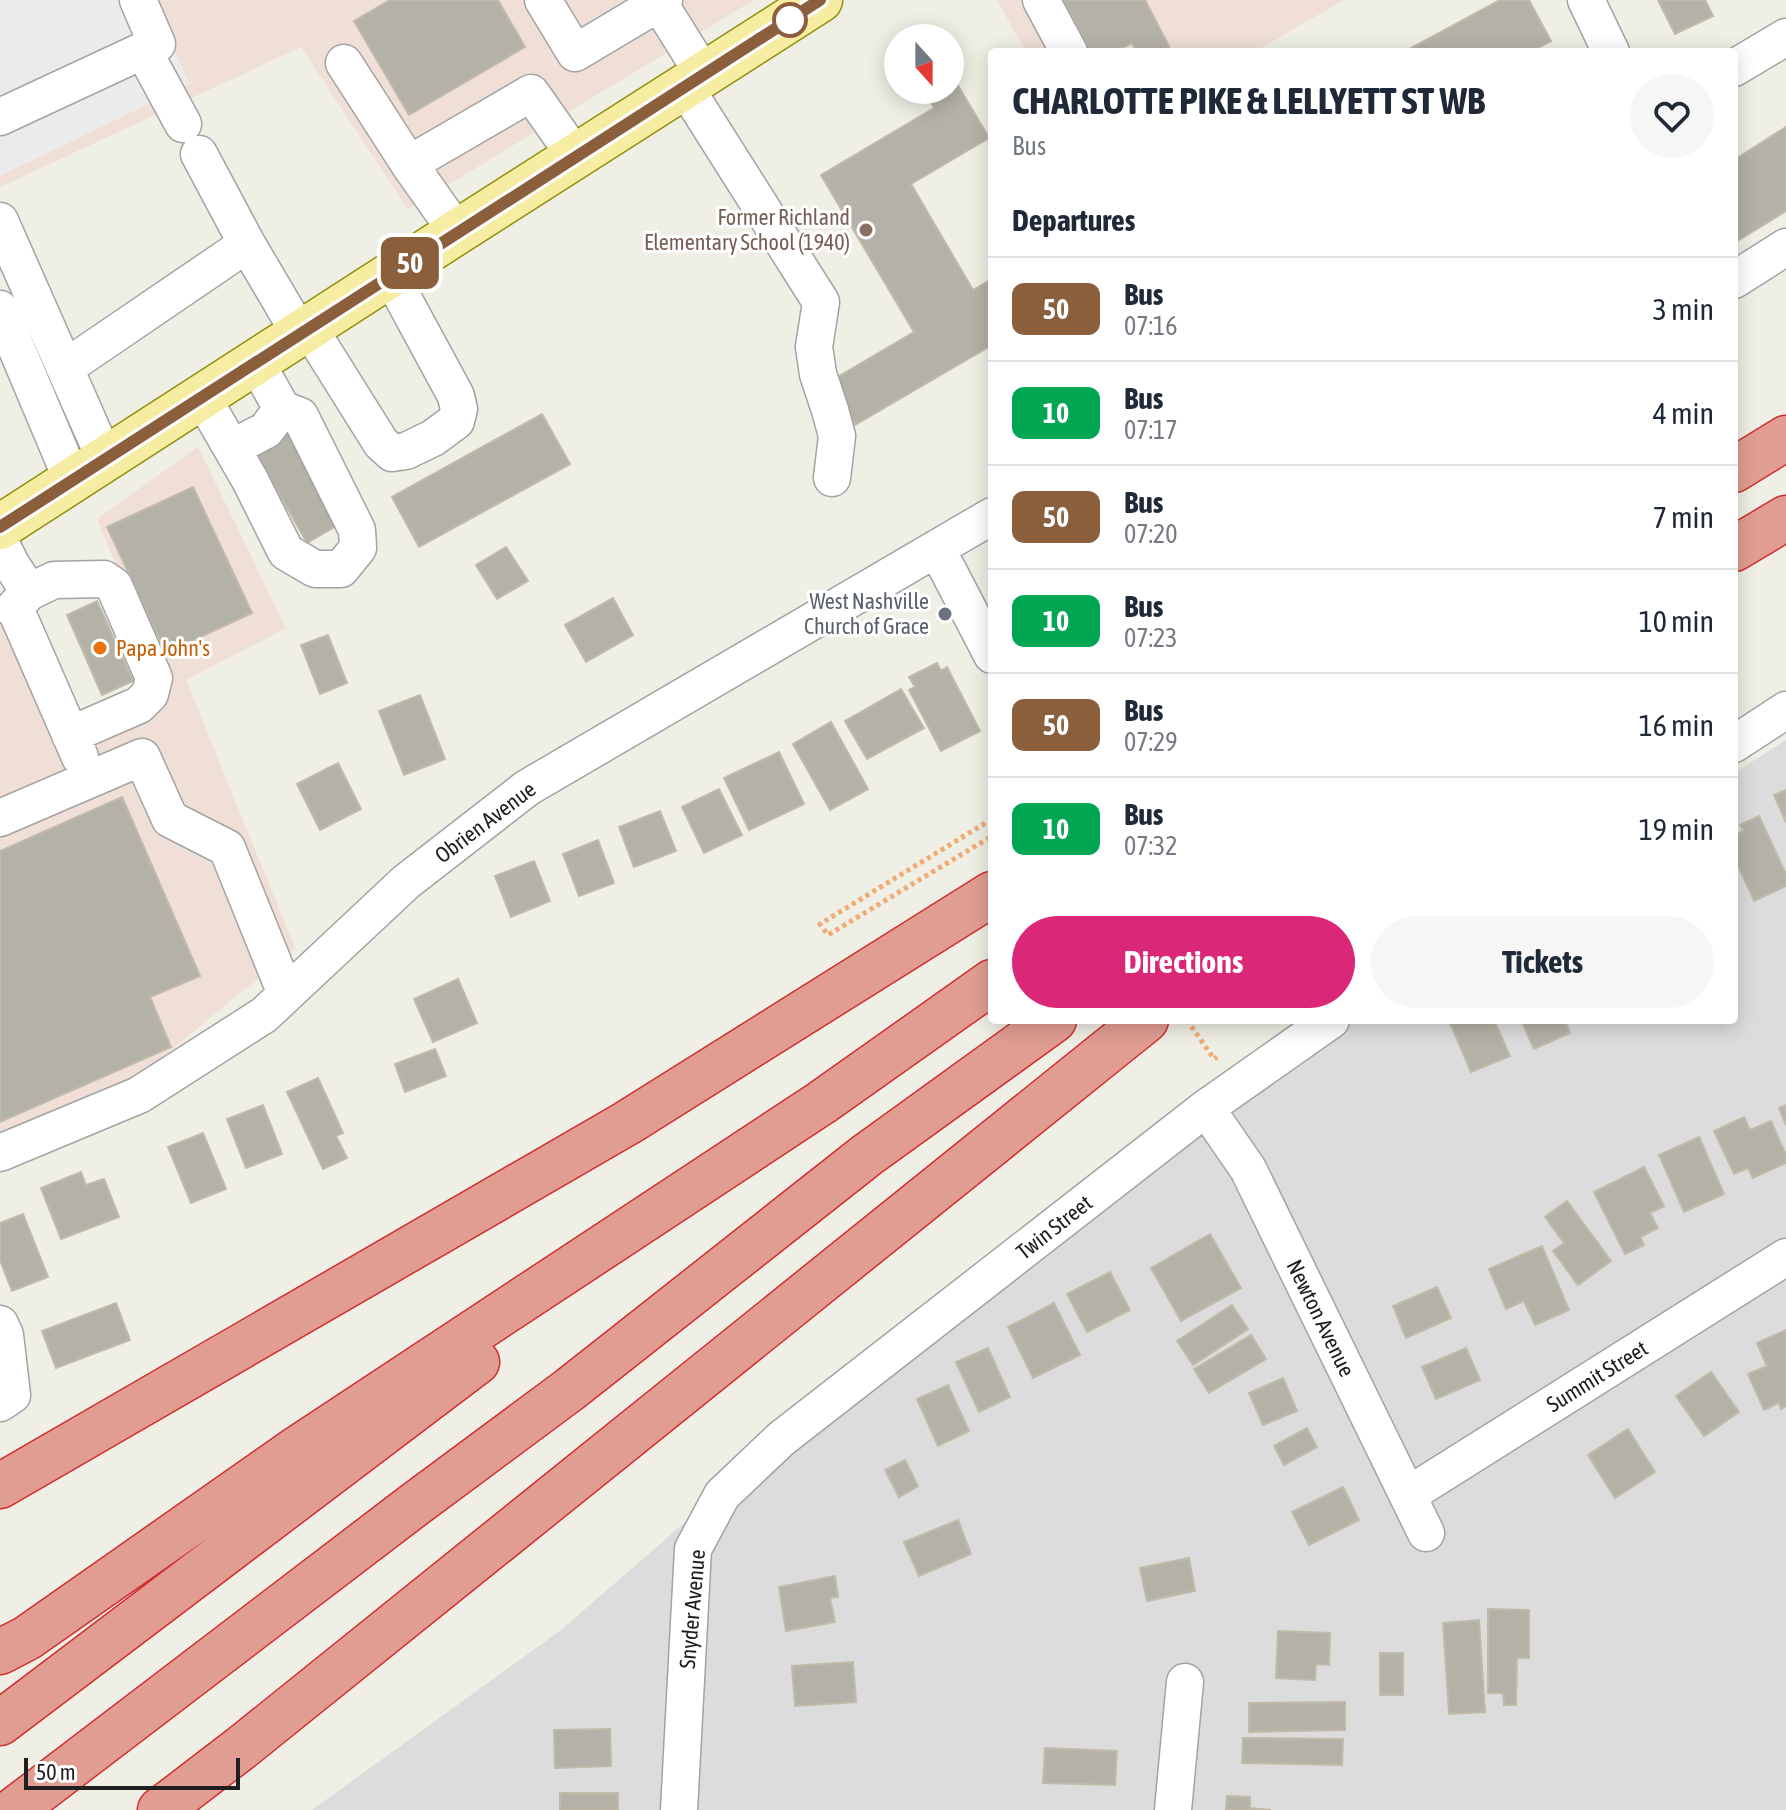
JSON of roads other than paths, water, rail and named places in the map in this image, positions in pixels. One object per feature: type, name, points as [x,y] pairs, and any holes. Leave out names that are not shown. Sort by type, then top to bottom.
[{"type":"highway","points":[[1738,439],[1786,414]]},
{"type":"highway","points":[[1738,468],[1786,438]]},
{"type":"highway","points":[[1738,547],[1786,518]]},
{"type":"highway","points":[[0,1486],[627,1123],[988,897]]},
{"type":"highway","points":[[0,1723],[821,1103],[988,985]]},
{"type":"highway","points":[[14,1810],[569,1390],[867,1155],[1048,1024]]},
{"type":"highway","points":[[160,1810],[1141,1024]]},
{"type":"highway","points":[[0,1652],[27,1638],[298,1448],[821,1103]]},
{"type":"main road","points":[[0,527],[820,0]]},
{"type":"street","points":[[0,117],[157,44],[138,0]]},
{"type":"street","points":[[543,0],[575,53],[662,2],[694,81],[821,302],[814,347],[818,374],[837,436],[832,478]]},
{"type":"street","points":[[1041,0],[1067,48]]},
{"type":"street","points":[[1586,0],[1609,48]]},
{"type":"street","points":[[1738,66],[1786,37]]},
{"type":"street","points":[[143,50],[247,244],[381,443],[392,453],[406,451],[433,438],[456,421],[459,409],[456,396],[391,276]]},
{"type":"street","points":[[344,63],[457,232]]},
{"type":"street","points":[[409,164],[531,93],[576,157]]},
{"type":"street","points":[[0,221],[65,368],[88,470]]},
{"type":"street","points":[[65,368],[247,244]]},
{"type":"street","points":[[1738,275],[1786,247]]},
{"type":"street","points":[[0,309],[88,470]]},
{"type":"street","points":[[202,397],[286,552],[315,569],[341,569],[358,548],[357,530],[300,416],[282,409],[256,362]]},
{"type":"street","points":[[232,448],[266,430],[282,409]]},
{"type":"street","name":"Obrien Avenue","points":[[0,1153],[139,1095],[264,1015],[406,882],[527,788],[988,518]]},
{"type":"street","points":[[0,542],[11,564],[15,606],[89,780]]},
{"type":"street","points":[[937,549],[988,647]]},
{"type":"street","points":[[15,606],[54,580],[104,579],[114,586],[154,678],[150,694],[139,705],[70,735]]},
{"type":"street","points":[[1738,741],[1786,710]]},
{"type":"street","points":[[0,818],[142,757],[170,819],[227,848],[286,994]]},
{"type":"street","name":"Twin Street","points":[[781,1439],[1206,1108],[1325,1024]]},
{"type":"street","name":"Newton Avenue","points":[[1206,1108],[1248,1169],[1426,1533]]},
{"type":"street","name":"Summit Street","points":[[1408,1495],[1786,1257]]},
{"type":"street","points":[[0,1324],[5,1335],[12,1395],[0,1403]]},
{"type":"street","name":"Snyder Avenue","points":[[679,1810],[693,1549],[722,1495],[781,1439]]},
{"type":"street","points":[[1173,1810],[1185,1682]]},
{"type":"place","name":"Former Richland Elementary School (1940)","points":[[866,230]]},
{"type":"place","name":"West Nashville Church of Grace","points":[[945,614]]},
{"type":"place","name":"Papa John's","points":[[100,648]]}]
